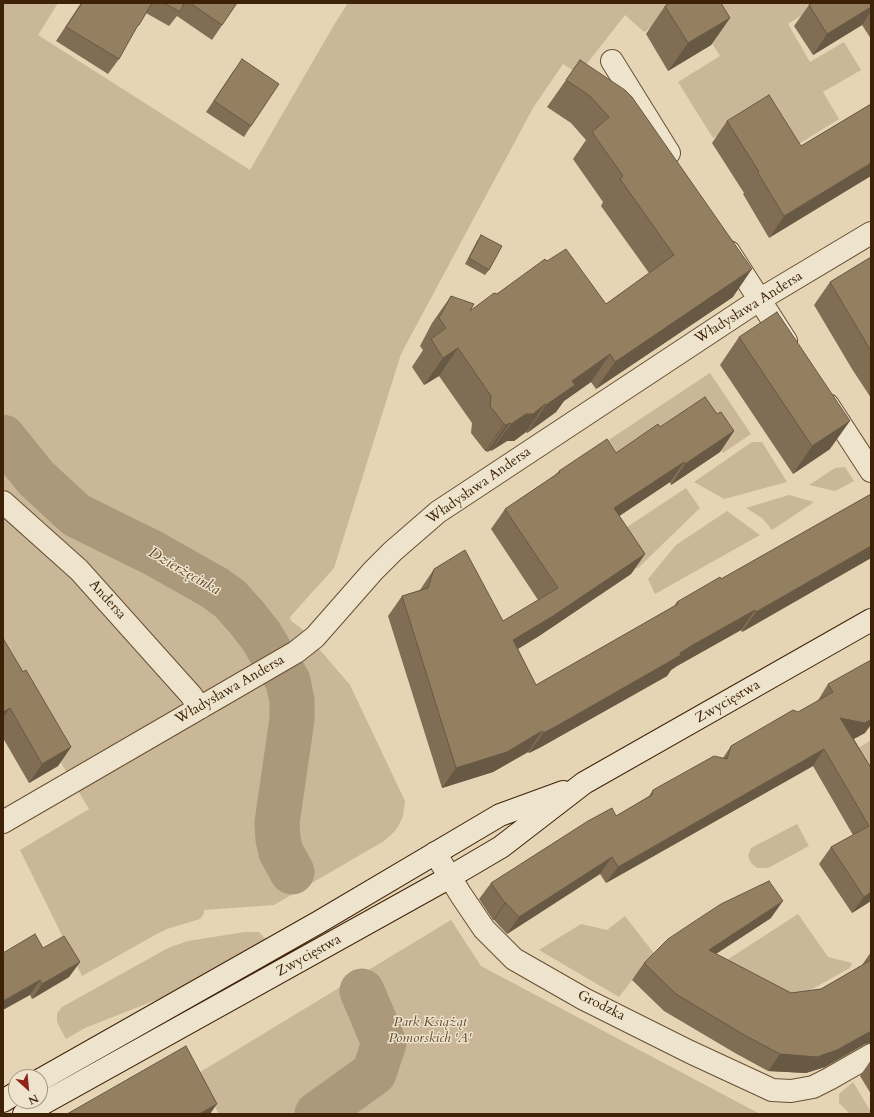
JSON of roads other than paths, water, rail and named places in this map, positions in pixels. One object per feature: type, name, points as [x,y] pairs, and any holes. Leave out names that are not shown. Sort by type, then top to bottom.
[{"type":"street","points":[[612,61],[680,172]]},
{"type":"street","name":"Władysława Andersa","points":[[3,822],[296,652],[321,630],[373,571],[393,551],[438,512],[759,300],[871,234]]},
{"type":"street","points":[[720,236],[795,355]]},
{"type":"street","points":[[816,387],[871,471]]},
{"type":"street","name":"Andersa","points":[[3,502],[80,570],[191,695],[200,708]]},
{"type":"street","name":"Zwycięstwa","points":[[24,1114],[501,848],[584,783],[871,620]]},
{"type":"street","name":"Zwycięstwa","points":[[48,1075],[312,926],[500,815],[584,783]]},
{"type":"street","name":"Grodzka","points":[[436,853],[484,929],[514,959],[584,999],[690,1052],[772,1090],[791,1091],[813,1087],[829,1080],[871,1055]]},
{"type":"waterway","name":"Dzierżęcinka","points":[[3,437],[36,478],[76,515],[153,553],[215,588],[230,599],[261,636],[288,681],[292,701],[292,719],[277,823],[281,852],[292,872]]},
{"type":"waterway","name":"Dzierżęcinka","points":[[317,1114],[374,1073],[384,1043],[362,991]]},
{"type":"park label","name":"Park Książąt Pomorskich 'A'","points":[[430,1032]]}]
